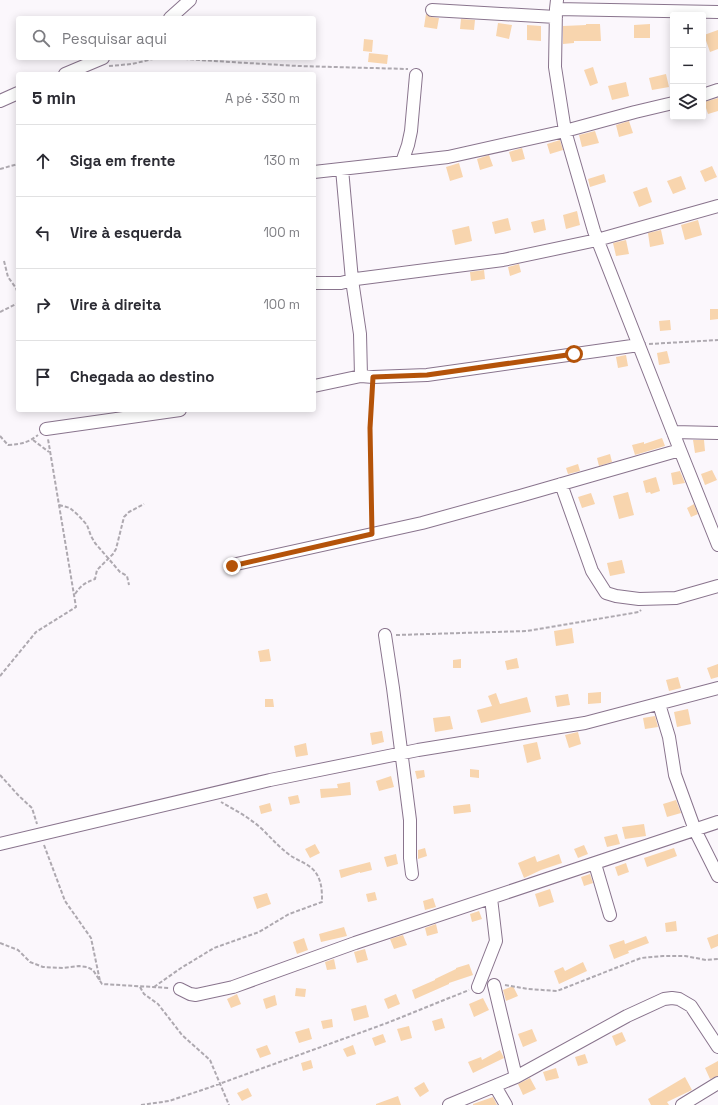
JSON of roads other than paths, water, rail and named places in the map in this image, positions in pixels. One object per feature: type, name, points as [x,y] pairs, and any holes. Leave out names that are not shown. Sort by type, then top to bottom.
[{"type":"street","points":[[172,16],[190,0]]},
{"type":"street","points":[[432,10],[556,9],[718,12]]},
{"type":"street","points":[[556,9],[555,67],[565,131],[594,231],[672,432],[718,545]]},
{"type":"street","points":[[72,72],[105,62]]},
{"type":"street","points":[[402,162],[411,131],[416,75]]},
{"type":"street","points":[[706,94],[718,90]]},
{"type":"street","points":[[0,101],[16,95]]},
{"type":"street","points":[[316,172],[448,157],[565,131],[670,104]]},
{"type":"street","points":[[342,169],[352,280],[367,377]]},
{"type":"street","points":[[316,283],[341,283],[352,280],[503,260],[598,240],[718,206]]},
{"type":"street","points":[[316,386],[367,377],[427,375],[639,345]]},
{"type":"street","points":[[46,429],[166,412]]},
{"type":"street","points":[[672,432],[718,433]]},
{"type":"street","points":[[232,566],[422,523],[680,450]]},
{"type":"street","points":[[561,484],[592,571],[606,593],[616,596],[640,599],[676,598],[718,586]]},
{"type":"street","points":[[385,635],[410,820],[410,858],[412,874]]},
{"type":"street","points":[[0,844],[270,780],[402,753],[586,723],[718,688]]},
{"type":"street","points":[[659,704],[669,737],[676,775],[695,830],[718,876]]},
{"type":"street","points":[[180,989],[196,995],[232,987],[355,943],[718,822]]},
{"type":"street","points":[[595,864],[610,915]]},
{"type":"street","points":[[478,987],[496,941],[491,898]]},
{"type":"street","points":[[494,985],[516,1077]]},
{"type":"street","points":[[449,1105],[516,1077],[627,1016],[664,999],[679,999],[691,1006],[718,1047]]},
{"type":"street","points":[[682,1105],[718,1083]]},
{"type":"street","points":[[495,1086],[506,1105]]}]
